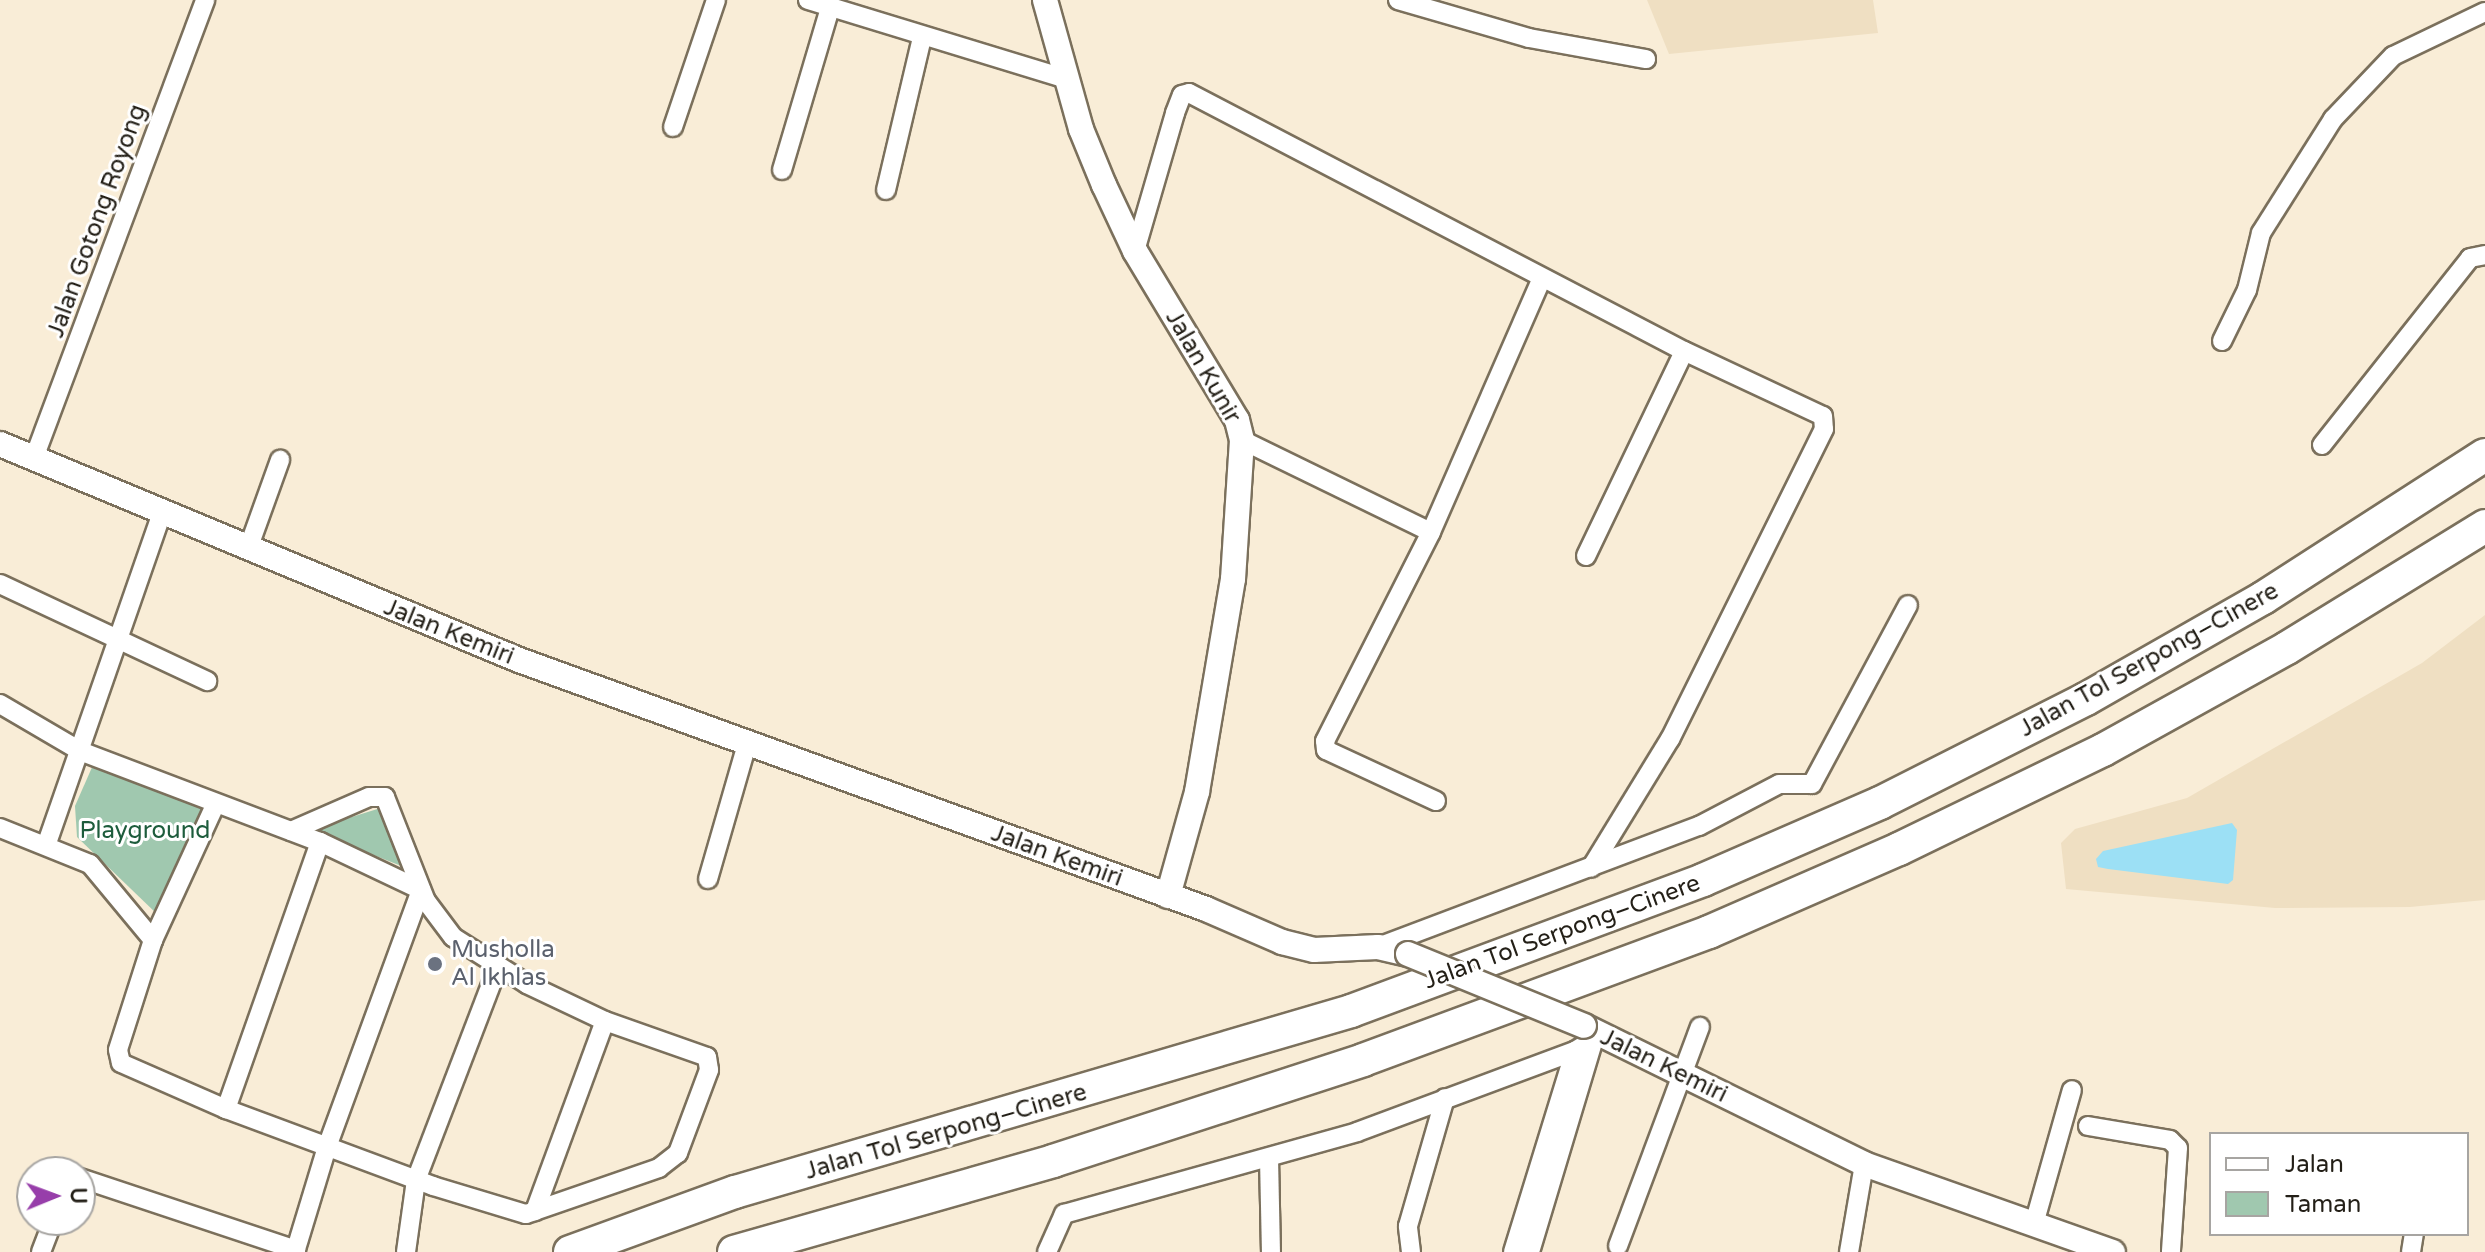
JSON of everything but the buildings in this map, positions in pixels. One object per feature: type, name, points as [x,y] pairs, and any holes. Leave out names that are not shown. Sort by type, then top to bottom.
[{"type":"highway","name":"Jalan Tol Serpong–Cinere","points":[[570,1252],[735,1192],[1040,1107],[1351,1011],[1703,880],[1880,803],[2086,699],[2263,598],[2485,455]]},
{"type":"highway","name":"Jalan Tol Serpong–Cinere","points":[[734,1252],[1053,1161],[1363,1060],[1709,932],[1899,849],[2103,750],[2287,648],[2485,526]]},
{"type":"street","name":"Jalan Gotong Royong","points":[[34,458],[205,0]]},
{"type":"street","points":[[673,127],[716,0]]},
{"type":"street","points":[[808,0],[922,38],[1066,79]]},
{"type":"street","name":"Jalan Kunir","points":[[1045,0],[1081,129],[1135,251],[1237,420],[1242,440],[1233,579],[1197,792],[1168,896]]},
{"type":"street","points":[[1398,0],[1529,38],[1646,59]]},
{"type":"street","points":[[782,170],[830,8]]},
{"type":"street","points":[[2222,341],[2247,290],[2261,233],[2333,119],[2393,56],[2485,12]]},
{"type":"street","points":[[886,190],[922,38]]},
{"type":"street","points":[[1135,251],[1175,113],[1182,95],[1189,93],[1684,351],[1819,412],[1825,421],[1670,739],[1591,868]]},
{"type":"street","points":[[2322,445],[2460,269],[2470,258],[2485,255]]},
{"type":"street","points":[[1436,801],[1325,746],[1431,532],[1542,278]]},
{"type":"street","points":[[1586,556],[1684,351]]},
{"type":"street","points":[[1242,440],[1431,532]]},
{"type":"street","name":"Jalan Kemiri","points":[[0,444],[519,660],[1314,950],[1378,947],[1408,954],[1683,1072],[1750,1111],[1864,1164],[2113,1252]]},
{"type":"street","points":[[248,549],[280,460]]},
{"type":"street","points":[[47,843],[162,513]]},
{"type":"street","points":[[0,584],[119,637],[207,681]]},
{"type":"street","points":[[1378,947],[1699,826],[1779,784],[1812,784],[1908,605]]},
{"type":"street","points":[[0,704],[80,751],[215,805],[320,842],[421,890]]},
{"type":"street","points":[[708,879],[747,744]]},
{"type":"street","points":[[215,805],[153,940],[118,1050],[121,1063],[226,1109],[327,1147],[416,1180],[526,1214],[659,1168],[678,1153],[709,1070],[707,1057],[605,1021],[498,966],[453,937],[421,890],[385,797],[369,797],[291,831]]},
{"type":"street","points":[[0,828],[47,843],[107,879],[153,940]]},
{"type":"street","points":[[226,1109],[320,842]]},
{"type":"street","points":[[96,1183],[296,1251],[327,1147],[421,890]]},
{"type":"street","points":[[406,1252],[416,1180],[498,966]]},
{"type":"street","points":[[535,1211],[605,1021]]},
{"type":"street","points":[[1618,1246],[1700,1027]]},
{"type":"street","points":[[1047,1252],[1064,1214],[1269,1158],[1445,1098],[1575,1051],[1593,1033]]},
{"type":"street","points":[[1530,1252],[1593,1033]]},
{"type":"street","points":[[1513,1252],[1575,1051]]},
{"type":"street","points":[[2034,1224],[2072,1090]]},
{"type":"street","points":[[1411,1252],[1408,1226],[1445,1098]]},
{"type":"street","points":[[2088,1126],[2170,1140],[2178,1148],[2171,1252]]},
{"type":"street","points":[[1269,1158],[1271,1252]]},
{"type":"street","points":[[1849,1252],[1864,1164]]},
{"type":"shaded area","points":[[1647,0],[1873,0],[1878,33],[1669,54]]},
{"type":"shaded area","points":[[2485,615],[2485,900],[2410,907],[2275,908],[2066,889],[2061,843],[2075,829],[2187,798],[2422,663]]},
{"type":"green space","name":"Playground","points":[[93,765],[206,803],[158,915],[77,837],[75,806]]},
{"type":"green space","points":[[387,806],[409,869],[310,830]]},
{"type":"water","points":[[2232,823],[2237,830],[2233,880],[2228,884],[2098,867],[2096,859],[2103,851]]},
{"type":"place","name":"Musholla Al Ikhlas","points":[[435,964]]}]
